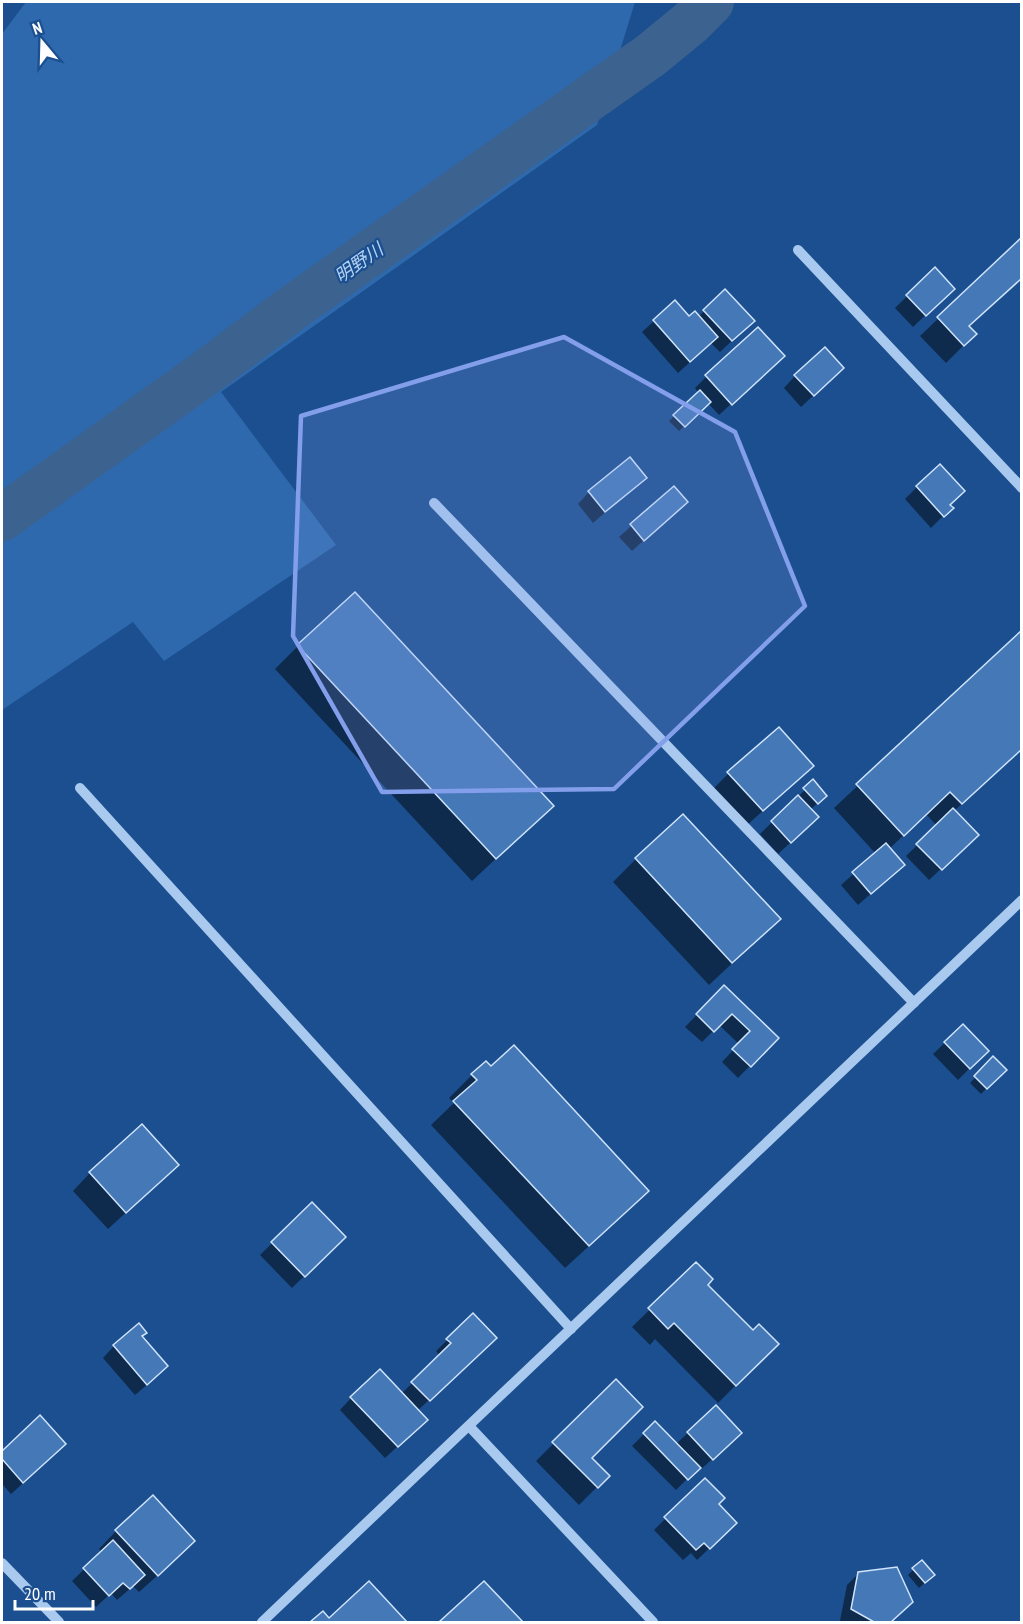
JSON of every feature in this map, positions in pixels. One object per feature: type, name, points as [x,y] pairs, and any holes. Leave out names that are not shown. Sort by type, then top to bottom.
[{"type":"street","points":[[798,250],[1022,488]]},
{"type":"street","points":[[434,503],[914,1003]]},
{"type":"street","points":[[80,788],[571,1329]]},
{"type":"street","points":[[262,1623],[1022,900]]},
{"type":"street","points":[[469,1426],[653,1623]]},
{"type":"street","points":[[2,1563],[59,1623]]},
{"type":"highlighted area","points":[[564,337],[735,432],[805,606],[614,789],[382,792],[293,636],[301,416]]},
{"type":"shaded area","points":[[26,2],[635,2],[597,125],[221,392],[336,545],[164,661],[133,622],[2,710],[2,34]]},
{"type":"building","points":[[1022,237],[1022,278],[969,326],[977,334],[964,346],[937,317]]},
{"type":"building","points":[[935,267],[955,289],[926,316],[906,295]]},
{"type":"building","points":[[725,289],[755,321],[732,341],[703,310]]},
{"type":"building","points":[[675,300],[689,316],[695,311],[718,337],[690,362],[653,320]]},
{"type":"building","points":[[758,327],[785,356],[732,405],[705,375]]},
{"type":"building","points":[[825,347],[844,368],[814,396],[794,375]]},
{"type":"building","points":[[700,390],[711,402],[685,427],[673,415]]},
{"type":"building","points":[[630,457],[647,478],[605,512],[588,491]]},
{"type":"building","points":[[940,464],[965,491],[950,505],[954,508],[944,517],[916,486]]},
{"type":"building","points":[[674,486],[688,502],[644,541],[630,524]]},
{"type":"building","points":[[355,592],[554,806],[496,859],[297,645]]},
{"type":"building","points":[[1022,630],[1022,749],[962,804],[950,792],[904,836],[856,784]]},
{"type":"building","points":[[779,727],[814,766],[763,811],[727,772]]},
{"type":"building","points":[[813,779],[827,796],[818,804],[803,788]]},
{"type":"building","points":[[798,795],[819,817],[791,843],[771,821]]},
{"type":"building","points":[[953,808],[979,835],[942,870],[916,844]]},
{"type":"building","points":[[683,814],[781,919],[732,963],[635,858]]},
{"type":"building","points":[[886,843],[905,865],[871,894],[852,872]]},
{"type":"building","points":[[724,985],[779,1038],[751,1067],[732,1049],[750,1031],[732,1014],[714,1032],[696,1014]]},
{"type":"building","points":[[963,1024],[989,1051],[970,1069],[944,1042]]},
{"type":"building","points":[[514,1045],[649,1191],[589,1246],[453,1101],[477,1080],[471,1074],[486,1061],[491,1066]]},
{"type":"building","points":[[993,1056],[1007,1070],[987,1089],[974,1076]]},
{"type":"building","points":[[142,1124],[179,1165],[126,1213],[89,1172]]},
{"type":"building","points":[[312,1202],[346,1237],[305,1277],[271,1242]]},
{"type":"building","points":[[696,1262],[713,1279],[708,1285],[753,1330],[759,1324],[779,1344],[736,1386],[674,1323],[668,1329],[648,1308]]},
{"type":"building","points":[[473,1313],[497,1338],[430,1401],[411,1382],[451,1343],[446,1339]]},
{"type":"building","points":[[139,1323],[147,1333],[142,1336],[168,1366],[147,1385],[113,1345]]},
{"type":"building","points":[[380,1369],[428,1420],[398,1447],[350,1397]]},
{"type":"building","points":[[616,1379],[643,1407],[592,1458],[610,1476],[598,1488],[552,1442]]},
{"type":"building","points":[[716,1405],[742,1433],[713,1460],[687,1432]]},
{"type":"building","points":[[40,1415],[66,1444],[23,1483],[2,1459],[2,1451]]},
{"type":"building","points":[[655,1421],[701,1468],[688,1480],[643,1433]]},
{"type":"building","points":[[705,1478],[725,1498],[719,1504],[737,1523],[710,1549],[704,1543],[696,1550],[664,1517]]},
{"type":"building","points":[[153,1495],[195,1541],[158,1576],[115,1530]]},
{"type":"building","points":[[113,1540],[145,1575],[130,1589],[123,1583],[109,1596],[83,1568]]},
{"type":"building","points":[[922,1560],[935,1575],[925,1583],[912,1568]]},
{"type":"building","points":[[897,1567],[913,1602],[891,1622],[874,1622],[851,1609],[858,1572]]},
{"type":"building","points":[[369,1581],[407,1622],[310,1622],[323,1611],[329,1618]]},
{"type":"building","points":[[484,1581],[523,1622],[439,1622]]},
{"type":"waterway","name":"明野川","points":[[2,518],[291,309],[651,55],[690,23],[711,2]]}]
